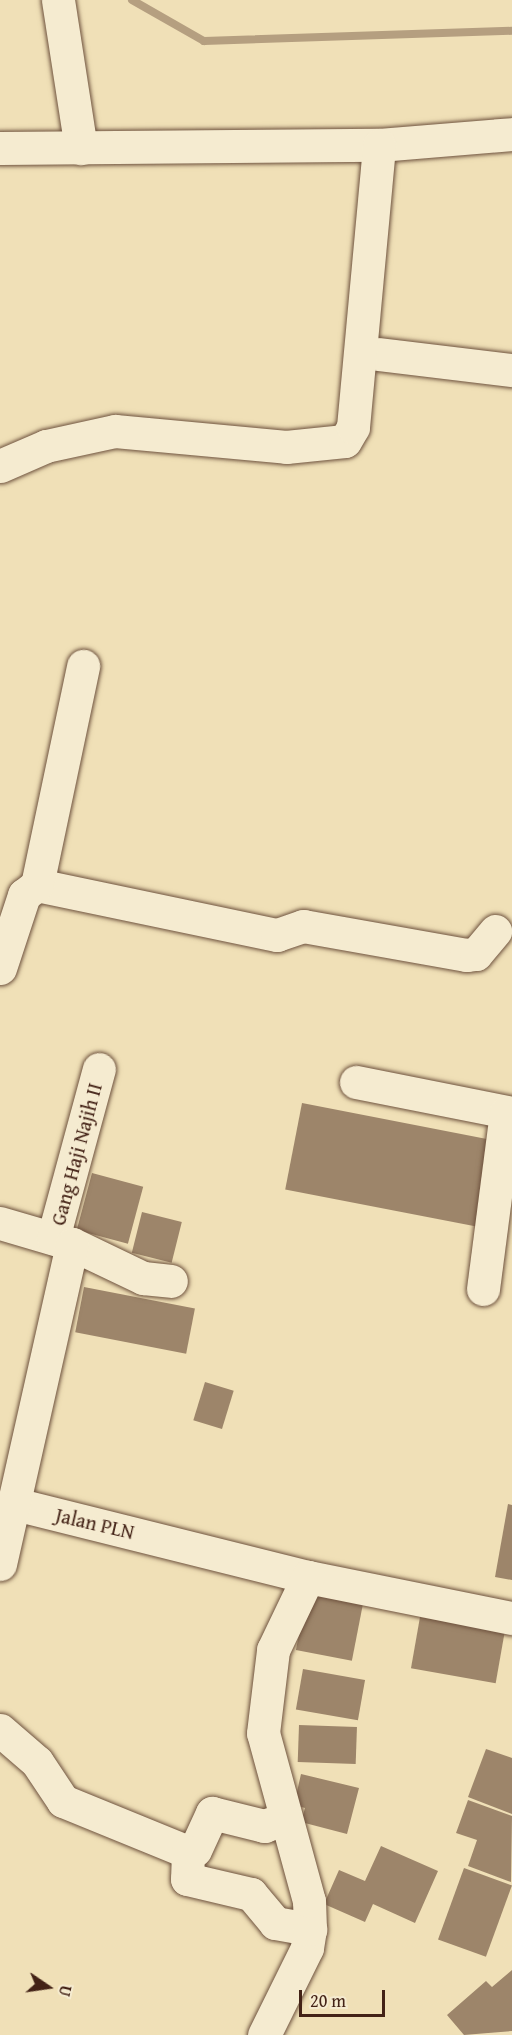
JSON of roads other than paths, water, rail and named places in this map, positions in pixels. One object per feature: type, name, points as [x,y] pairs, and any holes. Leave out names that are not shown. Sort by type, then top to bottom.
[{"type":"street","points":[[58,0],[81,147]]},
{"type":"street","points":[[0,148],[379,145],[512,134]]},
{"type":"street","points":[[0,466],[46,446],[115,431],[286,447],[345,441],[353,427],[379,145]]},
{"type":"street","points":[[379,354],[512,370]]},
{"type":"street","points":[[0,968],[21,902],[37,885],[83,666]]},
{"type":"street","points":[[37,885],[277,935],[303,926],[466,955],[476,954],[495,931]]},
{"type":"street","name":"Gang Haji Najih II","points":[[63,1241],[99,1069]]},
{"type":"street","points":[[356,1082],[509,1113],[483,1289]]},
{"type":"street","points":[[0,1223],[63,1241],[143,1278],[171,1281]]},
{"type":"street","points":[[0,1564],[63,1241]]},
{"type":"street","name":"Jalan PLN","points":[[11,1503],[308,1577],[512,1618]]},
{"type":"street","points":[[264,2035],[310,1929],[309,1901],[263,1733],[265,1693],[273,1650],[308,1577]]},
{"type":"street","points":[[0,1730],[37,1762],[63,1801],[188,1852],[195,1850],[212,1813],[264,1826],[286,1818]]},
{"type":"street","points":[[188,1852],[187,1880],[251,1894],[275,1923],[310,1929]]},
{"type":"waterway","points":[[132,0],[204,41],[512,31]]}]
